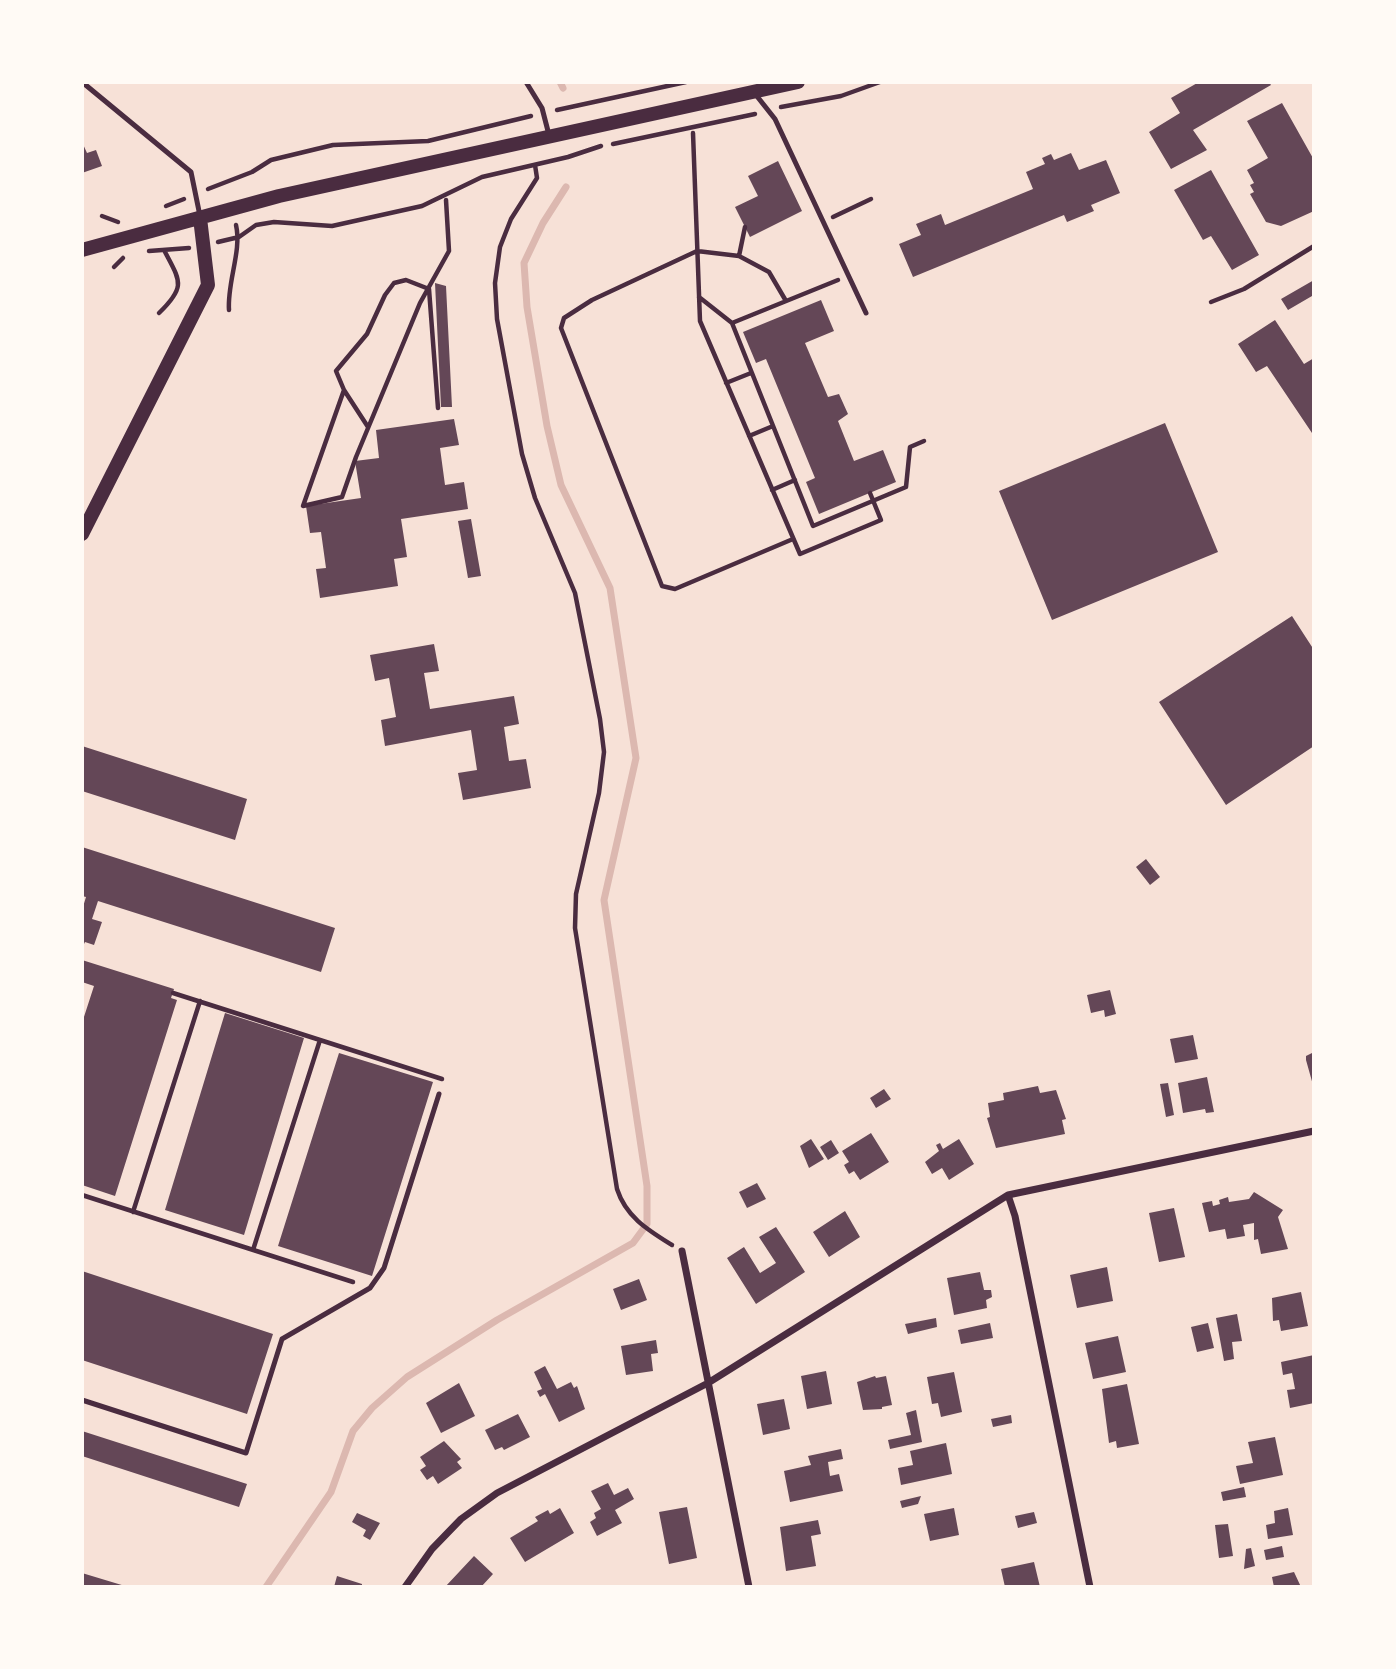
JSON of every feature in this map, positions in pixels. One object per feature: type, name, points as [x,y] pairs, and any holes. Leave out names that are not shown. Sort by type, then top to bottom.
[{"type":"main road","points":[[82,250],[279,196],[751,87],[798,82]]},
{"type":"main road","points":[[82,534],[208,285],[201,218]]},
{"type":"street","points":[[405,1587],[432,1549],[461,1519],[497,1493],[708,1383],[1008,1195],[1314,1131]]},
{"type":"street","points":[[1008,1195],[1016,1216],[1090,1587]]},
{"type":"street","points":[[682,1251],[749,1587]]},
{"type":"lane","points":[[82,82],[191,172],[201,218]]},
{"type":"lane","points":[[526,82],[543,113],[549,135]]},
{"type":"lane","points":[[751,87],[775,119],[866,313]]},
{"type":"lane","points":[[82,1400],[246,1452],[282,1339],[370,1288],[384,1268],[439,1094]]},
{"type":"path","points":[[245,174],[271,160],[333,145],[428,141],[686,82]]},
{"type":"path","points":[[804,102],[841,96],[880,82]]},
{"type":"path","points":[[256,225],[274,222],[332,226],[349,224],[422,206],[482,177],[536,168],[601,146],[707,126]]},
{"type":"path","points":[[693,132],[700,321],[800,554],[881,520],[870,493]]},
{"type":"path","points":[[536,168],[537,177],[512,219],[500,247],[495,283],[497,319],[522,454],[536,498],[575,593],[600,719],[604,752],[599,793],[576,894],[575,928],[617,1189],[622,1205],[631,1216],[660,1237]]},
{"type":"path","points":[[822,222],[871,199]]},
{"type":"path","points":[[344,390],[303,506],[342,498],[368,427],[420,303],[449,251],[446,200]]},
{"type":"path","points":[[739,256],[745,227]]},
{"type":"path","points":[[1211,302],[1244,289],[1314,246]]},
{"type":"path","points":[[786,301],[769,272],[739,256],[696,251],[592,300],[564,318],[561,328],[662,586],[675,589],[793,539]]},
{"type":"path","points":[[229,310],[233,262]]},
{"type":"path","points":[[159,313],[176,296],[177,271]]},
{"type":"path","points":[[732,323],[848,275]]},
{"type":"path","points":[[368,427],[344,390],[336,371],[366,334],[394,283],[406,280],[429,289]]},
{"type":"path","points":[[429,289],[438,408]]},
{"type":"path","points":[[698,297],[732,323],[813,526],[906,487],[910,447],[924,441]]},
{"type":"path","points":[[726,383],[752,373]]},
{"type":"path","points":[[749,436],[773,426]]},
{"type":"path","points":[[772,490],[794,480]]},
{"type":"path","points":[[173,992],[444,1079],[439,1094]]},
{"type":"path","points":[[133,1212],[200,1001]]},
{"type":"path","points":[[253,1250],[320,1040]]},
{"type":"path","points":[[82,1195],[370,1288]]},
{"type":"building","points":[[1199,82],[1269,82],[1271,85],[1193,130],[1207,150],[1171,169],[1149,132],[1180,113],[1171,98]]},
{"type":"building","points":[[1282,103],[1314,160],[1314,211],[1281,226],[1266,222],[1250,194],[1254,192],[1250,185],[1254,183],[1247,170],[1268,158],[1247,121]]},
{"type":"building","points":[[82,142],[87,153],[96,150],[102,166],[82,173]]},
{"type":"building","points":[[1071,153],[1079,170],[1106,160],[1120,193],[1091,205],[1094,211],[1067,222],[1064,215],[913,277],[899,244],[921,235],[916,224],[941,214],[945,225],[1033,189],[1026,172],[1045,164],[1042,158],[1051,154],[1054,160]]},
{"type":"building","points":[[778,161],[802,211],[750,237],[735,207],[758,196],[748,176]]},
{"type":"building","points":[[1211,170],[1259,255],[1232,270],[1211,236],[1203,240],[1174,190]]},
{"type":"building","points":[[1314,280],[1314,299],[1312,296],[1288,310],[1281,299]]},
{"type":"building","points":[[435,283],[446,286],[452,407],[441,407]]},
{"type":"building","points":[[821,300],[834,331],[805,343],[828,397],[839,394],[848,414],[838,421],[854,461],[883,450],[896,482],[819,514],[806,482],[815,478],[766,359],[756,363],[743,332]]},
{"type":"building","points":[[1275,320],[1304,364],[1314,358],[1314,436],[1267,366],[1256,372],[1238,344]]},
{"type":"building","points":[[454,419],[459,445],[440,448],[445,485],[464,482],[468,509],[401,519],[407,557],[394,559],[398,586],[320,598],[316,569],[326,568],[321,532],[310,533],[306,506],[361,498],[355,461],[379,458],[376,430]]},
{"type":"building","points":[[1165,423],[1218,552],[1052,620],[999,491]]},
{"type":"building","points":[[471,519],[481,576],[468,578],[458,521]]},
{"type":"building","points":[[1292,616],[1314,650],[1314,746],[1226,805],[1159,702]]},
{"type":"building","points":[[434,644],[439,671],[424,673],[430,709],[514,696],[519,724],[504,727],[509,761],[526,759],[531,788],[463,800],[458,773],[477,770],[471,730],[385,746],[381,720],[396,717],[389,678],[375,681],[370,655]]},
{"type":"building","points":[[82,746],[247,799],[235,840],[82,791]]},
{"type":"building","points":[[82,847],[335,928],[321,972],[98,901],[92,919],[102,922],[94,945],[85,942],[82,948],[82,910],[86,897],[82,896]]},
{"type":"building","points":[[1146,859],[1160,877],[1150,885],[1136,867]]},
{"type":"building","points":[[82,960],[174,989],[171,998],[177,1000],[115,1196],[82,1185],[82,1023],[94,986],[82,982]]},
{"type":"building","points":[[1110,990],[1116,1014],[1105,1017],[1104,1010],[1091,1013],[1087,995]]},
{"type":"building","points":[[225,1013],[304,1038],[244,1235],[165,1210]]},
{"type":"building","points":[[1193,1035],[1198,1059],[1175,1063],[1170,1039]]},
{"type":"building","points":[[1314,1052],[1314,1085],[1313,1085],[1306,1056]]},
{"type":"building","points":[[339,1053],[433,1082],[372,1276],[278,1246]]},
{"type":"building","points":[[1207,1077],[1214,1112],[1206,1113],[1205,1109],[1183,1113],[1178,1083]]},
{"type":"building","points":[[1168,1083],[1174,1115],[1166,1117],[1160,1084]]},
{"type":"building","points":[[1038,1086],[1040,1093],[1056,1090],[1066,1119],[1062,1120],[1065,1134],[996,1148],[987,1118],[990,1117],[988,1103],[1004,1100],[1003,1093]]},
{"type":"building","points":[[884,1089],[891,1099],[876,1108],[870,1098]]},
{"type":"building","points":[[871,1133],[889,1162],[860,1180],[854,1171],[849,1174],[844,1165],[849,1162],[842,1151]]},
{"type":"building","points":[[811,1139],[824,1159],[809,1168],[800,1146]]},
{"type":"building","points":[[959,1139],[974,1164],[949,1180],[942,1168],[932,1174],[925,1162],[939,1151],[936,1145],[940,1143],[943,1149]]},
{"type":"building","points":[[831,1140],[839,1153],[828,1160],[820,1147]]},
{"type":"building","points":[[757,1183],[766,1199],[747,1208],[739,1192]]},
{"type":"building","points":[[1254,1192],[1283,1210],[1278,1217],[1288,1249],[1261,1254],[1258,1239],[1254,1240],[1254,1223],[1243,1225],[1245,1236],[1227,1239],[1225,1229],[1209,1232],[1202,1203],[1212,1201],[1213,1206],[1228,1197],[1229,1202],[1249,1199]]},
{"type":"building","points":[[1174,1208],[1185,1257],[1159,1262],[1149,1213]]},
{"type":"building","points":[[845,1211],[860,1237],[829,1257],[813,1232]]},
{"type":"building","points":[[776,1227],[805,1272],[756,1304],[727,1258],[744,1247],[760,1273],[776,1263],[759,1237]]},
{"type":"building","points":[[1107,1267],[1113,1301],[1077,1308],[1070,1275]]},
{"type":"building","points":[[82,1271],[273,1334],[247,1414],[82,1360]]},
{"type":"building","points":[[980,1272],[984,1290],[991,1290],[992,1297],[986,1300],[987,1308],[954,1315],[947,1278]]},
{"type":"building","points":[[639,1279],[647,1300],[621,1310],[613,1289]]},
{"type":"building","points":[[1301,1292],[1308,1326],[1281,1331],[1279,1320],[1273,1321],[1272,1298]]},
{"type":"building","points":[[1237,1314],[1242,1341],[1232,1342],[1234,1359],[1224,1361],[1216,1318]]},
{"type":"building","points":[[936,1318],[937,1327],[908,1334],[905,1324]]},
{"type":"building","points":[[990,1323],[993,1338],[961,1344],[958,1330]]},
{"type":"building","points":[[1208,1323],[1214,1348],[1197,1352],[1191,1327]]},
{"type":"building","points":[[1118,1336],[1126,1372],[1093,1379],[1085,1343]]},
{"type":"building","points":[[656,1340],[658,1353],[651,1354],[653,1371],[626,1375],[621,1346]]},
{"type":"building","points":[[1314,1355],[1314,1403],[1290,1408],[1287,1390],[1295,1389],[1292,1373],[1283,1375],[1281,1362]]},
{"type":"building","points":[[545,1366],[557,1389],[571,1382],[574,1388],[577,1386],[585,1409],[559,1422],[545,1394],[540,1397],[537,1391],[542,1389],[534,1372]]},
{"type":"building","points":[[826,1371],[832,1404],[807,1409],[801,1376]]},
{"type":"building","points":[[954,1372],[962,1412],[941,1417],[938,1403],[932,1404],[927,1377]]},
{"type":"building","points":[[875,1376],[886,1376],[892,1405],[882,1409],[863,1410],[857,1382]]},
{"type":"building","points":[[459,1383],[475,1416],[441,1433],[426,1403]]},
{"type":"building","points":[[1127,1384],[1139,1444],[1117,1448],[1116,1441],[1109,1443],[1102,1389]]},
{"type":"building","points":[[784,1399],[790,1429],[763,1435],[757,1404]]},
{"type":"building","points":[[916,1410],[922,1442],[890,1449],[888,1440],[911,1435],[906,1413]]},
{"type":"building","points":[[518,1414],[530,1437],[504,1450],[502,1447],[495,1450],[485,1430]]},
{"type":"building","points":[[1011,1415],[1012,1423],[993,1427],[991,1419]]},
{"type":"building","points":[[82,1431],[247,1484],[239,1507],[82,1456]]},
{"type":"building","points":[[1275,1437],[1283,1475],[1240,1484],[1236,1466],[1253,1463],[1248,1442]]},
{"type":"building","points":[[444,1441],[461,1459],[457,1462],[462,1468],[438,1484],[433,1476],[427,1480],[420,1470],[426,1466],[420,1457]]},
{"type":"building","points":[[946,1443],[952,1474],[901,1485],[898,1468],[913,1465],[910,1451]]},
{"type":"building","points":[[841,1449],[843,1459],[828,1462],[830,1476],[839,1474],[843,1491],[790,1502],[784,1471],[811,1465],[808,1456]]},
{"type":"building","points":[[608,1483],[614,1495],[628,1488],[634,1499],[615,1510],[622,1523],[597,1536],[590,1522],[596,1518],[594,1513],[601,1509],[591,1491]]},
{"type":"building","points":[[1244,1487],[1246,1497],[1223,1501],[1221,1492]]},
{"type":"building","points":[[921,1496],[918,1504],[902,1508],[900,1501]]},
{"type":"building","points":[[687,1507],[697,1558],[669,1564],[659,1512]]},
{"type":"building","points":[[560,1508],[574,1533],[525,1562],[510,1538],[538,1521],[535,1517],[548,1510],[550,1514]]},
{"type":"building","points":[[954,1508],[959,1535],[930,1541],[924,1514]]},
{"type":"building","points":[[1288,1508],[1293,1535],[1268,1539],[1266,1525],[1275,1523],[1274,1511]]},
{"type":"building","points":[[1034,1512],[1037,1523],[1018,1528],[1015,1516]]},
{"type":"building","points":[[357,1513],[380,1523],[370,1540],[363,1536],[366,1530],[352,1522]]},
{"type":"building","points":[[818,1520],[821,1534],[811,1536],[816,1566],[786,1571],[780,1527]]},
{"type":"building","points":[[1228,1524],[1233,1556],[1219,1558],[1215,1525]]},
{"type":"building","points":[[1282,1546],[1284,1557],[1266,1560],[1264,1550]]},
{"type":"building","points":[[1251,1548],[1255,1566],[1244,1569],[1246,1549]]},
{"type":"building","points":[[474,1556],[493,1574],[481,1587],[445,1587]]},
{"type":"building","points":[[1034,1562],[1040,1587],[1005,1587],[1001,1569]]},
{"type":"building","points":[[1294,1572],[1301,1587],[1274,1587],[1272,1577]]},
{"type":"building","points":[[82,1573],[125,1586],[125,1587],[82,1587]]},
{"type":"building","points":[[337,1576],[362,1584],[362,1587],[334,1587]]},
{"type":"waterway","points":[[560,82],[563,88]]},
{"type":"waterway","points":[[266,1587],[331,1492],[353,1431],[372,1408],[407,1377],[497,1320],[633,1243],[647,1224],[647,1186],[604,900],[636,758],[610,588],[561,485],[547,426],[527,307],[524,263],[543,223],[566,187]]}]
